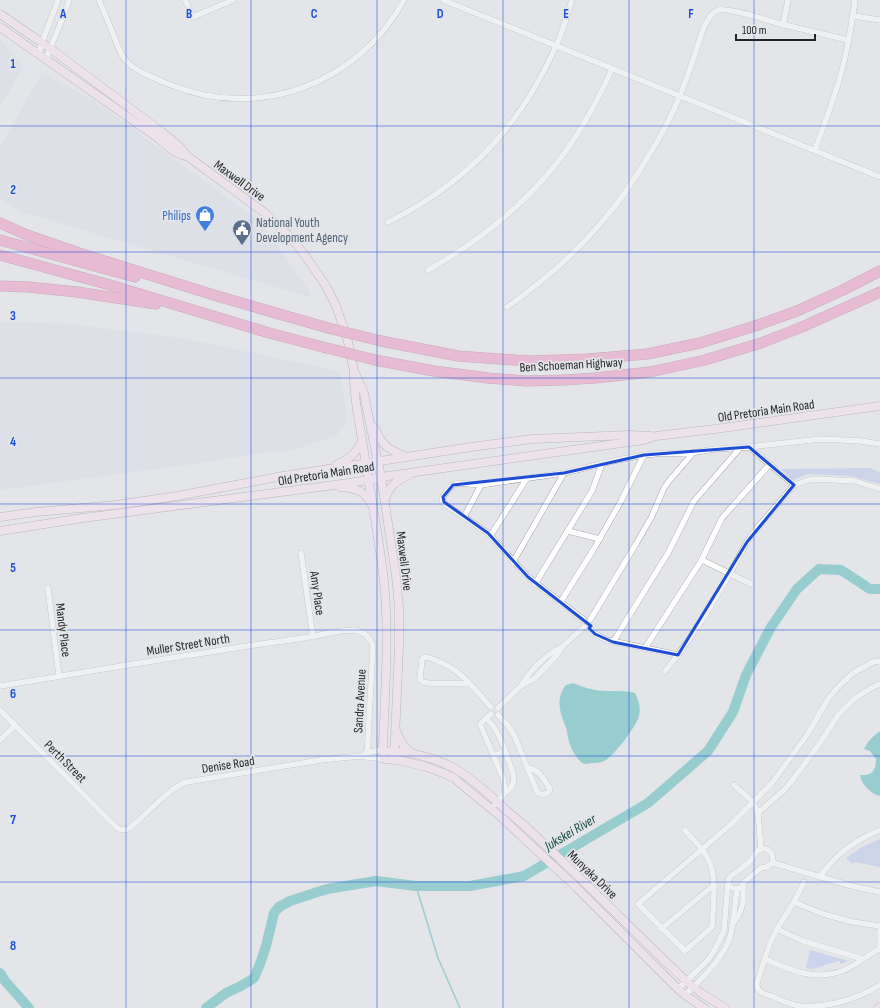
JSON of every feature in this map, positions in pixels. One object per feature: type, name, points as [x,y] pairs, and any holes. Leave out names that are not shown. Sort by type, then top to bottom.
[{"type":"highway","points":[[0,223],[27,235],[217,296]]},
{"type":"highway","points":[[0,240],[116,272],[217,296]]},
{"type":"highway","points":[[0,255],[209,314]]},
{"type":"highway","name":"Ben Schoeman Highway","points":[[217,296],[328,328],[381,341],[458,356],[529,361],[588,359],[646,354],[700,343],[797,311],[880,271]]},
{"type":"highway","points":[[0,286],[77,292],[209,314]]},
{"type":"highway","name":"Ben Schoeman Highway","points":[[209,314],[269,333],[375,360],[434,371],[526,381],[582,379],[650,372],[705,360],[761,343],[802,327],[880,292]]},
{"type":"main road","name":"Maxwell Drive","points":[[0,14],[51,48],[162,132],[180,147],[187,156],[264,213],[291,238],[326,286],[336,306],[342,323],[348,342],[354,371],[355,392],[365,463],[369,480],[383,573],[386,618],[384,754]]},
{"type":"main road","name":"Maxwell Drive","points":[[0,27],[179,154],[187,156]]},
{"type":"main road","name":"Maxwell Drive","points":[[354,371],[364,393],[381,477],[396,576],[399,608],[398,675],[394,760]]},
{"type":"main road","name":"Old Pretoria Main Road","points":[[0,531],[90,517],[369,480],[413,472],[644,440],[656,436],[880,406]]},
{"type":"main road","points":[[367,409],[381,442],[390,449],[406,457]]},
{"type":"main road","name":"Old Pretoria Main Road","points":[[0,516],[116,505],[176,496],[330,468],[532,439],[641,434],[656,436]]},
{"type":"main road","points":[[330,468],[351,456],[358,449],[362,441]]},
{"type":"main road","points":[[385,501],[390,488],[400,479],[413,472]]},
{"type":"main road","points":[[327,486],[355,489],[366,496],[373,507]]},
{"type":"main road","points":[[395,728],[402,743],[413,754]]},
{"type":"main road","name":"Munyaka Drive","points":[[384,754],[395,751],[429,758],[453,768],[480,786],[525,826],[686,981],[725,1008]]},
{"type":"main road","name":"Munyaka Drive","points":[[384,754],[394,760],[427,767],[454,778],[516,831],[576,887],[678,989],[704,1008]]},
{"type":"street","points":[[39,54],[58,0]]},
{"type":"street","points":[[46,59],[63,17],[68,0]]},
{"type":"street","points":[[99,0],[119,48],[128,63],[154,78],[196,94],[240,99],[284,93],[309,85],[338,71],[358,56],[376,39],[394,18],[404,0]]},
{"type":"street","points":[[185,0],[193,17],[233,0]]},
{"type":"street","points":[[443,0],[880,177]]},
{"type":"street","points":[[388,222],[431,198],[445,188],[488,149],[511,123],[544,71],[556,45],[572,0]]},
{"type":"street","points":[[783,25],[788,0]]},
{"type":"street","points":[[815,150],[836,90],[848,40],[855,0]]},
{"type":"street","points":[[507,307],[542,281],[590,236],[609,214],[632,182],[658,140],[680,96],[703,29],[713,13],[718,10],[729,10],[783,25],[848,40]]},
{"type":"street","points":[[853,16],[880,20]]},
{"type":"street","points":[[428,270],[466,247],[497,223],[514,209],[542,180],[581,129],[599,97],[612,69]]},
{"type":"street","points":[[678,655],[613,642],[596,634],[587,624],[535,584],[522,572],[491,535],[446,505],[442,500],[449,488],[453,485],[463,483],[481,485],[564,474],[613,461],[644,455],[666,453],[684,454],[821,439],[861,441],[880,444]]},
{"type":"street","points":[[750,447],[794,485]]},
{"type":"street","points":[[613,642],[668,553],[694,500],[740,448]]},
{"type":"street","points":[[498,708],[522,685],[526,677],[531,672],[551,657],[557,655],[562,647],[587,624],[636,544],[667,485],[692,453]]},
{"type":"street","points":[[560,603],[600,539],[644,455]]},
{"type":"street","points":[[535,584],[592,491],[602,464]]},
{"type":"street","points":[[645,648],[702,560],[722,518],[770,464]]},
{"type":"street","points":[[513,562],[564,474]]},
{"type":"street","points":[[491,535],[527,478]]},
{"type":"street","points":[[665,671],[702,620],[755,531],[794,485],[809,480],[834,480],[855,482],[880,490]]},
{"type":"street","points":[[464,517],[481,485]]},
{"type":"street","points":[[568,531],[600,539]]},
{"type":"street","name":"Amy Place","points":[[301,553],[313,637]]},
{"type":"street","points":[[702,560],[751,584]]},
{"type":"street","name":"Mandy Place","points":[[48,588],[59,676]]},
{"type":"street","name":"Muller Street North","points":[[0,686],[344,631],[354,630],[364,633],[368,636],[373,646]]},
{"type":"street","name":"Sandra Avenue","points":[[367,755],[373,646]]},
{"type":"street","points":[[469,684],[423,682],[420,679],[422,659],[427,657],[453,669],[469,684],[491,707],[496,706],[498,708]]},
{"type":"street","points":[[522,685],[536,677],[551,657]]},
{"type":"street","points":[[685,830],[702,850],[708,857],[714,885],[712,927],[684,951],[638,904],[702,850],[729,826],[772,783],[807,735],[828,699],[838,687],[853,673],[873,662],[880,661]]},
{"type":"street","points":[[758,813],[792,782],[838,715],[854,699],[880,684]]},
{"type":"street","points":[[490,808],[512,786],[514,780],[506,752],[489,716],[491,707]]},
{"type":"street","points":[[498,708],[500,711],[498,715]]},
{"type":"street","name":"Perth Street","points":[[0,710],[116,827]]},
{"type":"street","points":[[498,715],[489,716],[480,724],[504,783],[505,792]]},
{"type":"street","points":[[498,715],[513,732],[538,793],[543,794],[549,792],[549,787],[539,773],[528,768]]},
{"type":"street","points":[[0,740],[15,726]]},
{"type":"street","points":[[493,756],[506,752]]},
{"type":"street","points":[[367,755],[384,754]]},
{"type":"street","name":"Denise Road","points":[[116,827],[121,830],[129,828],[177,786],[187,782],[321,760],[367,755]]},
{"type":"street","points":[[734,785],[756,806],[758,813],[760,849]]},
{"type":"street","points":[[820,876],[839,855],[849,847],[861,839],[880,830]]},
{"type":"street","points":[[761,868],[756,864],[754,858],[755,852],[760,849],[767,849],[772,853],[773,863]]},
{"type":"street","points":[[678,989],[711,956],[714,951],[724,931],[728,882],[730,877],[754,858]]},
{"type":"street","points":[[685,995],[717,961],[723,951],[731,933],[737,889],[740,888],[761,868],[767,867],[773,863],[852,886],[880,892]]},
{"type":"street","points":[[732,925],[743,903],[744,880],[741,876],[734,874]]},
{"type":"street","points":[[728,882],[730,887],[737,889]]},
{"type":"street","points":[[804,882],[770,943],[756,983],[758,989],[762,993],[800,1006],[810,1007],[837,1004],[880,985]]},
{"type":"street","points":[[661,929],[714,885]]},
{"type":"street","points":[[765,959],[800,973],[816,975],[842,971],[880,950],[880,926],[853,922],[822,914],[794,902]]},
{"type":"street","points":[[777,929],[803,941],[863,959]]},
{"type":"highlighted area","points":[[749,447],[794,485],[747,542],[678,655],[613,642],[595,634],[589,628],[591,626],[528,577],[488,533],[444,502],[443,497],[453,485],[564,473],[644,455]]},
{"type":"shaded area","points":[[0,39],[23,67],[0,107]]},
{"type":"shaded area","points":[[42,73],[94,100],[259,221],[311,294],[309,297],[22,212],[0,199],[0,144],[1,145]]},
{"type":"shaded area","points":[[0,321],[69,324],[181,338],[340,371],[347,420],[337,435],[288,452],[272,451],[194,464],[0,490]]},
{"type":"shaded area","points":[[870,468],[880,472],[880,484],[851,476],[808,474],[793,480],[781,469]]},
{"type":"shaded area","points":[[573,683],[586,688],[602,691],[624,691],[635,693],[638,699],[640,713],[634,727],[615,752],[602,762],[587,764],[583,763],[576,756],[571,747],[561,715],[560,699],[566,685]]},
{"type":"shaded area","points":[[880,731],[880,796],[867,788],[862,782],[860,775],[868,775],[874,770],[876,759],[870,751],[864,749],[871,739]]},
{"type":"shaded area","points":[[880,839],[880,867],[855,862],[852,864],[846,858],[862,847]]},
{"type":"shaded area","points":[[810,950],[848,961],[841,964],[839,961],[812,969],[806,968]]},
{"type":"waterway","name":"Jukskei River","points":[[206,1008],[226,993],[254,978],[266,946],[274,913],[279,907],[290,901],[327,889],[376,881],[416,886],[470,886],[524,876],[648,803],[708,751],[733,712],[746,675],[771,627],[797,589],[819,569],[841,570],[870,589],[880,589]]},
{"type":"waterway","points":[[416,886],[438,958],[460,1008]]},
{"type":"waterway","name":"Jukskei River","points":[[0,973],[5,981],[29,1008]]},
{"type":"place","name":"Philips","points":[[205,232]]},
{"type":"place","name":"National Youth Development Agency","points":[[242,246]]}]
